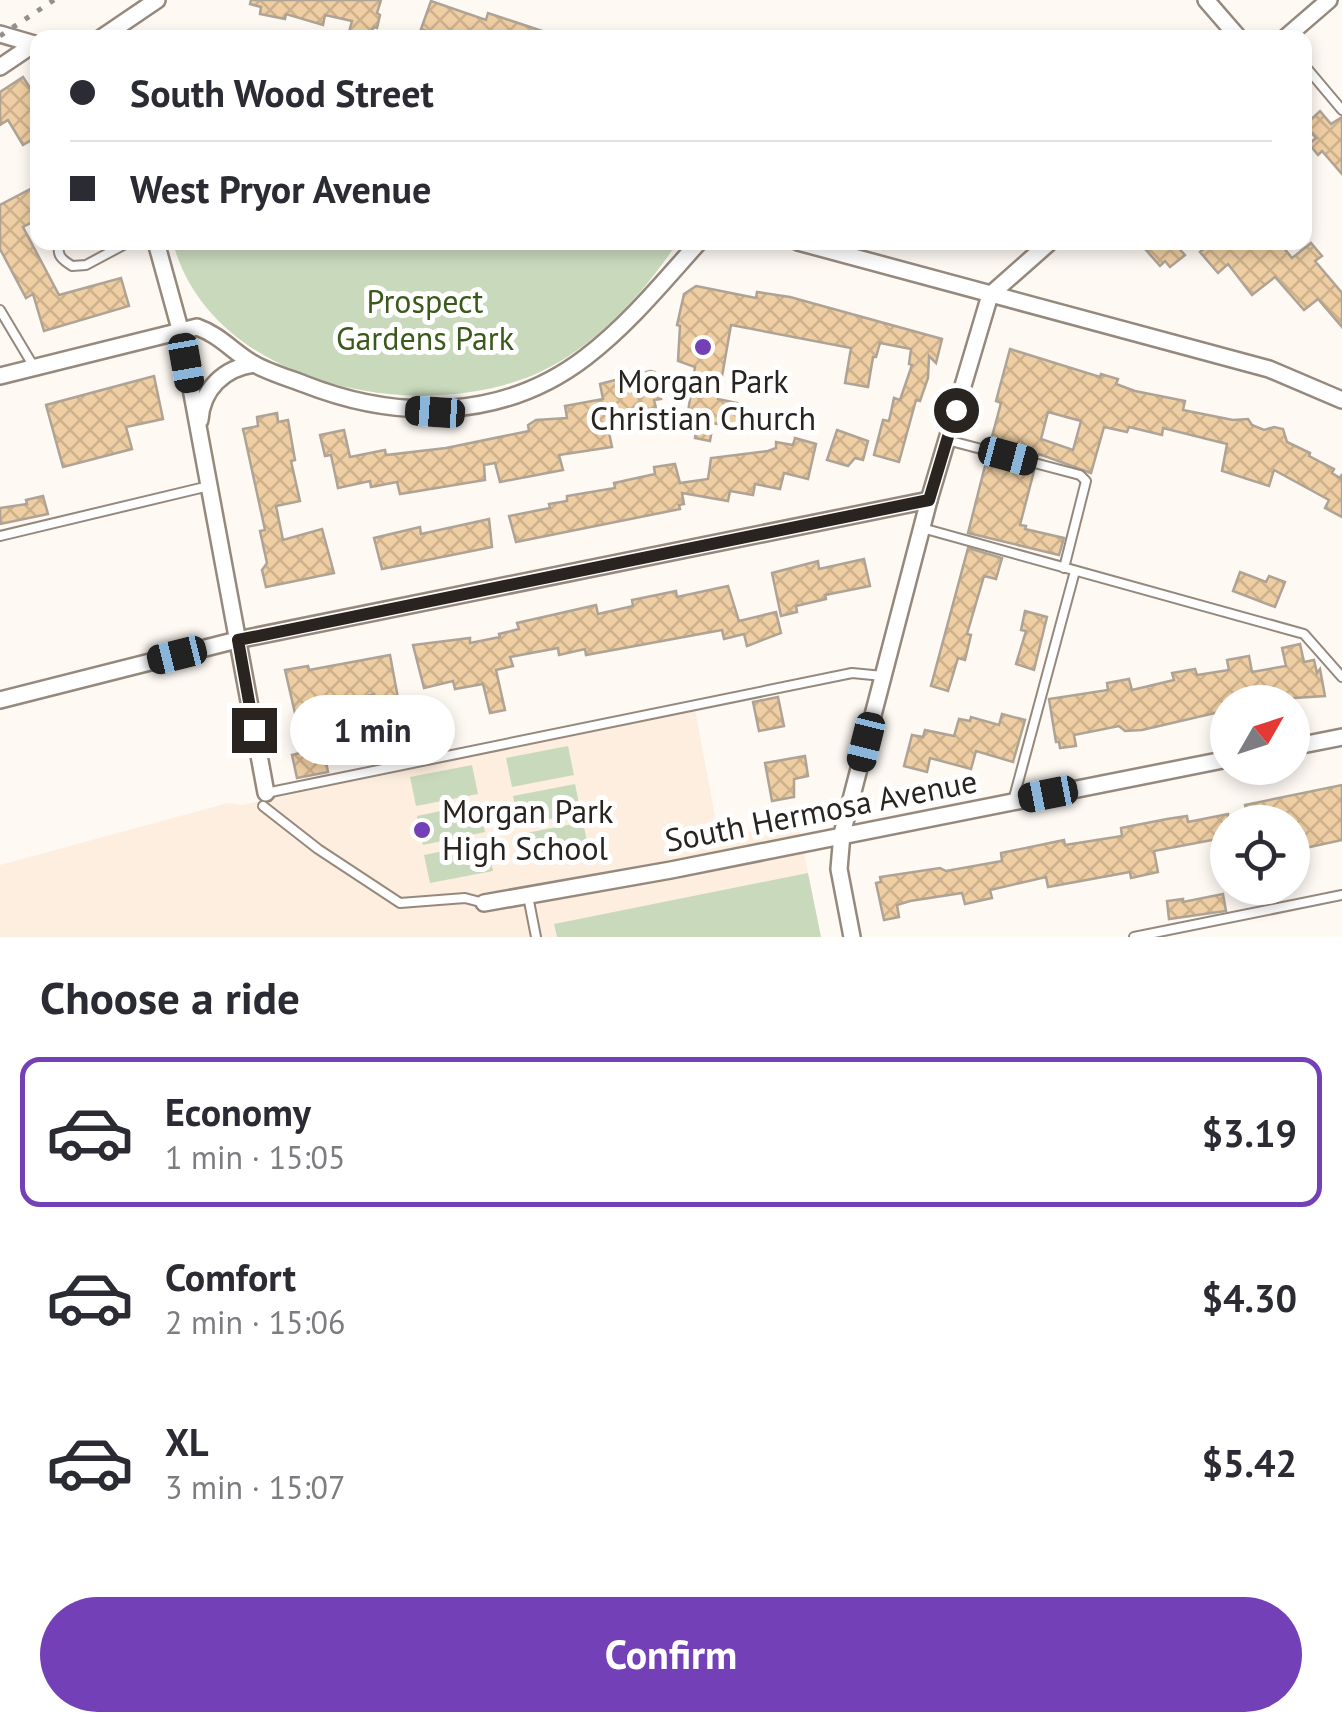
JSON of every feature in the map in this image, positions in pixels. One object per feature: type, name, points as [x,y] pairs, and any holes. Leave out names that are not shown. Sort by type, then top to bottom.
[{"type":"street","points":[[113,30],[157,0]]},
{"type":"street","points":[[1206,0],[1231,30]]},
{"type":"street","points":[[1293,30],[1328,0]]},
{"type":"street","points":[[0,34],[30,42]]},
{"type":"street","points":[[0,66],[30,48]]},
{"type":"street","points":[[158,250],[180,329],[264,800]]},
{"type":"street","points":[[0,376],[197,327],[213,333],[254,364],[352,401],[435,412],[511,397],[583,360],[613,335],[692,250]]},
{"type":"street","points":[[828,250],[1269,369],[1342,400]]},
{"type":"street","points":[[852,937],[838,869],[842,834],[929,500],[990,294],[1041,250]]},
{"type":"street","points":[[199,431],[201,409],[213,385],[237,366],[254,364]]},
{"type":"street","points":[[0,700],[238,640],[929,500]]},
{"type":"street","points":[[1310,743],[1342,737]]},
{"type":"street","name":"South Hermosa Avenue","points":[[484,904],[1210,763]]},
{"type":"lane","points":[[1312,74],[1342,110]]},
{"type":"lane","points":[[58,250],[61,259],[72,266],[86,265],[114,250]]},
{"type":"lane","points":[[0,310],[34,367]]},
{"type":"lane","points":[[947,440],[1080,475],[1086,481],[1064,568]]},
{"type":"lane","points":[[0,536],[209,486]]},
{"type":"lane","points":[[922,528],[1304,634],[1342,677]]},
{"type":"lane","points":[[1013,801],[1075,570]]},
{"type":"lane","points":[[264,800],[852,673],[883,676]]},
{"type":"lane","points":[[264,800],[318,849],[400,903],[466,898],[484,904]]},
{"type":"lane","points":[[1134,937],[1342,895]]},
{"type":"lane","points":[[528,896],[536,937]]},
{"type":"shaded area","name":"Morgan Park High School","points":[[695,709],[719,837],[798,823],[821,937],[0,937],[0,865],[228,803],[242,805]]},
{"type":"green space","name":"Prospect Gardens Park","points":[[177,250],[672,250],[617,317],[560,361],[491,388],[437,395],[381,393],[325,382],[274,361],[229,331],[195,292]]},
{"type":"green space","points":[[568,746],[574,775],[512,787],[506,758]]},
{"type":"green space","points":[[472,765],[478,794],[416,806],[410,777]]},
{"type":"green space","points":[[575,784],[581,813],[519,825],[513,796]]},
{"type":"green space","points":[[479,803],[485,832],[423,845],[417,816]]},
{"type":"green space","points":[[583,822],[589,851],[526,863],[521,834]]},
{"type":"green space","points":[[487,842],[493,871],[430,883],[424,855]]},
{"type":"green space","points":[[808,873],[821,937],[557,937],[554,924]]},
{"type":"building","points":[[251,0],[381,0],[377,28],[372,30],[350,30],[352,21],[325,15],[323,25],[286,14],[285,19],[260,14],[261,7],[250,4]]},
{"type":"building","points":[[431,1],[486,20],[488,13],[539,30],[424,30],[421,29]]},
{"type":"building","points":[[23,77],[30,88],[30,141],[23,145],[8,120],[0,125],[0,92]]},
{"type":"building","points":[[1320,111],[1331,124],[1342,117],[1342,174],[1322,151],[1318,155],[1312,148],[1316,138],[1312,118]]},
{"type":"building","points":[[30,189],[30,223],[23,227],[30,250],[35,250],[59,295],[121,278],[129,306],[44,331],[33,294],[26,298],[0,249],[0,205]]},
{"type":"building","points":[[1312,244],[1322,256],[1315,261],[1342,293],[1342,327],[1318,299],[1304,310],[1275,277],[1252,295],[1228,264],[1218,273],[1200,252],[1286,250],[1292,258],[1302,250],[1312,250]]},
{"type":"building","points":[[1146,250],[1180,250],[1185,255],[1170,267],[1165,261],[1160,266]]},
{"type":"building","points":[[696,286],[756,298],[757,292],[790,297],[942,339],[936,363],[929,356],[928,378],[920,401],[916,400],[899,462],[874,455],[883,420],[889,421],[894,398],[900,400],[912,365],[911,349],[880,343],[873,357],[868,387],[845,383],[851,348],[731,325],[718,399],[746,405],[740,429],[713,423],[710,441],[695,438],[699,414],[688,412],[695,367],[678,361],[677,325],[684,294]]},
{"type":"building","points":[[1010,349],[1118,379],[1116,384],[1135,391],[1185,401],[1183,410],[1233,420],[1248,419],[1264,430],[1283,429],[1287,442],[1334,469],[1332,473],[1340,478],[1342,474],[1342,517],[1325,508],[1329,500],[1274,470],[1269,486],[1222,471],[1227,444],[1163,428],[1162,435],[1129,427],[1127,432],[1104,427],[1091,473],[1039,454],[990,444],[1001,403],[996,401]],"holes":[[[1048,412],[1081,421],[1073,450],[1041,439]]]},
{"type":"building","points":[[655,372],[661,399],[654,400],[656,408],[632,413],[634,423],[608,428],[612,447],[559,455],[563,470],[500,482],[495,463],[484,465],[485,480],[400,494],[397,482],[371,487],[370,481],[338,488],[331,455],[325,456],[320,435],[344,430],[350,457],[385,450],[386,455],[446,448],[529,431],[528,425],[536,420],[567,418],[565,406],[603,399],[600,384]]},
{"type":"building","points":[[154,376],[163,419],[126,427],[132,449],[63,467],[46,405]]},
{"type":"building","points":[[277,413],[278,422],[288,420],[295,460],[291,461],[300,501],[276,506],[283,540],[322,529],[334,573],[266,587],[262,570],[267,563],[260,531],[265,530],[243,429],[258,426],[257,417]]},
{"type":"building","points":[[837,430],[868,441],[863,460],[855,458],[848,466],[827,460]]},
{"type":"building","points":[[795,438],[816,444],[808,479],[784,473],[780,489],[755,484],[753,495],[730,491],[728,501],[682,493],[684,504],[679,505],[680,509],[516,542],[509,516],[550,508],[549,504],[567,501],[567,496],[615,488],[614,483],[655,474],[654,467],[675,464],[680,483],[708,479],[711,458],[768,451],[776,448],[776,442],[793,445]]},
{"type":"building","points":[[987,458],[1034,471],[1020,525],[1064,538],[1059,555],[968,533]]},
{"type":"building","points":[[43,496],[48,514],[0,524],[0,508],[27,504],[26,500]]},
{"type":"building","points":[[489,519],[492,547],[382,569],[374,538],[420,527],[421,534]]},
{"type":"building","points":[[968,548],[1002,558],[996,579],[984,576],[967,634],[971,635],[965,660],[958,658],[948,691],[931,686]]},
{"type":"building","points":[[864,559],[870,586],[825,595],[826,599],[796,606],[797,612],[781,616],[772,573],[818,561],[819,569]]},
{"type":"building","points":[[1240,572],[1266,582],[1269,576],[1285,582],[1275,607],[1233,591]]},
{"type":"building","points":[[728,586],[739,621],[776,612],[781,633],[747,646],[744,634],[724,639],[722,630],[586,655],[585,649],[559,655],[558,648],[510,657],[513,666],[496,670],[505,710],[490,713],[483,684],[455,689],[453,681],[424,688],[413,645],[470,638],[470,643],[519,629],[517,623],[596,605],[598,614],[633,606],[632,600],[676,591],[677,597]]},
{"type":"building","points":[[1025,611],[1047,617],[1034,670],[1016,664],[1026,631],[1021,630]]},
{"type":"building","points":[[1300,644],[1304,662],[1314,660],[1317,673],[1320,669],[1325,696],[1310,697],[1310,685],[1210,685],[1210,714],[1142,730],[1125,731],[1119,726],[1074,735],[1076,746],[1060,748],[1056,742],[1049,699],[1108,690],[1107,683],[1129,679],[1132,690],[1174,680],[1172,673],[1195,669],[1197,675],[1229,670],[1227,660],[1249,656],[1252,672],[1286,666],[1282,648]]},
{"type":"building","points":[[390,655],[398,698],[375,702],[374,694],[318,710],[328,772],[297,778],[292,755],[304,752],[285,670],[308,666],[309,670]]},
{"type":"building","points":[[778,697],[784,726],[759,731],[753,702]]},
{"type":"building","points":[[1002,714],[1025,720],[1013,762],[976,751],[971,769],[930,758],[927,772],[904,766],[912,735],[923,737],[925,730],[954,736],[959,719],[970,721],[971,717],[999,725]]},
{"type":"building","points":[[805,756],[808,776],[794,779],[794,797],[772,801],[765,763]]},
{"type":"building","points":[[1342,785],[1342,840],[1310,847],[1310,805],[1245,805]]},
{"type":"building","points":[[1187,816],[1188,822],[1210,818],[1210,840],[1154,851],[1158,872],[1131,878],[1130,872],[1048,887],[1046,877],[990,890],[992,898],[965,904],[962,893],[910,901],[897,905],[899,917],[884,920],[876,883],[881,882],[880,877],[1002,861],[1001,853],[1064,840],[1065,845],[1122,836],[1121,828]]},
{"type":"building","points":[[1210,897],[1210,905],[1225,905],[1226,911],[1169,919],[1167,901]]},
{"type":"railway","points":[[0,36],[54,0]]},
{"type":"place","name":"Morgan Park Christian Church","points":[[703,347]]},
{"type":"place","name":"Morgan Park High School","points":[[422,830]]},
{"type":"route","points":[[254,730],[238,640],[929,500],[956,410]]}]
